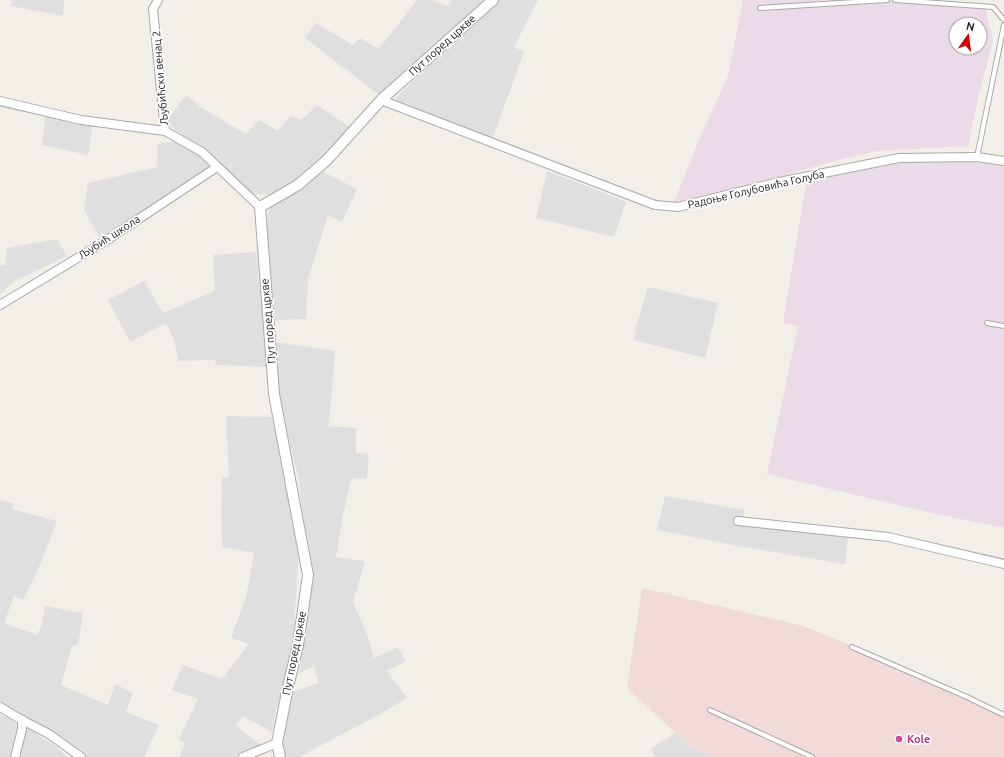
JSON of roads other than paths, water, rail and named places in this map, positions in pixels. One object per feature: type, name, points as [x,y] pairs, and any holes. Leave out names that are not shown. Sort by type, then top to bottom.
[{"type":"street","name":"Љубићски венац 2","points":[[158,0],[153,9],[165,131],[202,152],[260,207]]},
{"type":"street","name":"Пут поред цркве","points":[[280,757],[277,743],[298,645],[308,576],[274,394],[260,207],[298,185],[327,160],[381,100],[493,0]]},
{"type":"street","name":"Радоње Голубовића Голуба","points":[[381,100],[655,205],[678,207],[779,182],[899,158],[978,157],[1004,161]]},
{"type":"street","points":[[0,101],[81,120],[165,131]]},
{"type":"street","name":"Љубић школа","points":[[0,305],[107,240],[217,167]]},
{"type":"street","points":[[738,521],[888,537],[1004,564]]},
{"type":"street","points":[[0,707],[49,734],[81,757]]},
{"type":"street","points":[[15,757],[22,729],[22,720]]},
{"type":"street","points":[[243,757],[277,743]]},
{"type":"lane","points":[[760,8],[887,0]]},
{"type":"lane","points":[[895,0],[993,7],[1004,20]]},
{"type":"lane","points":[[978,157],[1004,25]]},
{"type":"lane","points":[[987,323],[1004,326]]},
{"type":"lane","points":[[852,647],[952,690],[1004,715]]},
{"type":"lane","points":[[710,710],[812,757]]},
{"type":"place","name":"Kole","points":[[899,739]]}]
